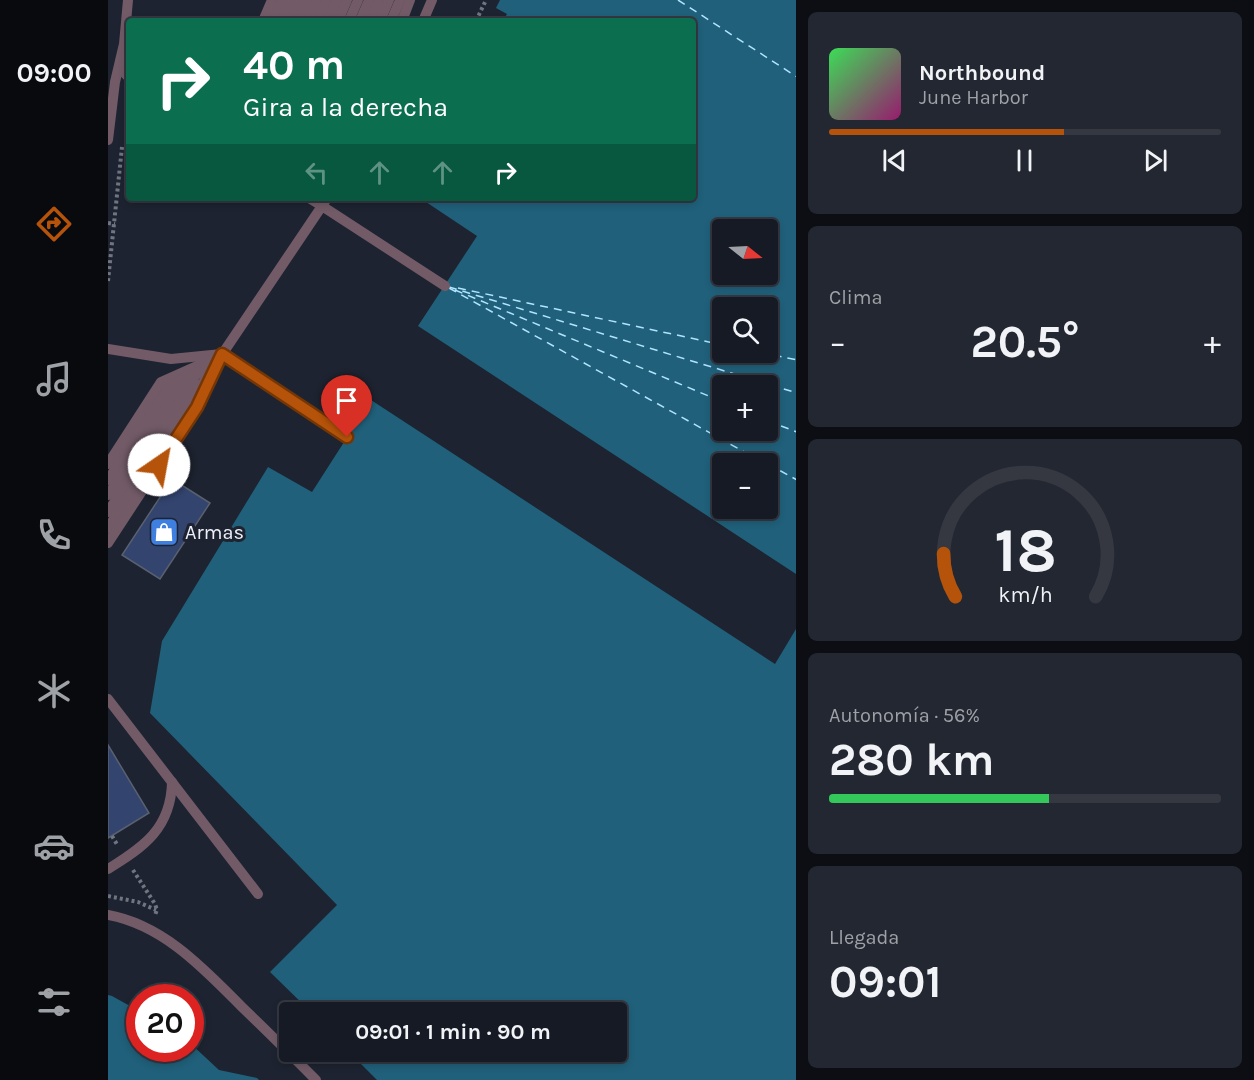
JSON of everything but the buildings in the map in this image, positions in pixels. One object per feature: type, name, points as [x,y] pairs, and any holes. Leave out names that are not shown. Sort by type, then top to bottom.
[{"type":"lane","points":[[126,18],[128,0]]},
{"type":"lane","points":[[264,18],[272,0]]},
{"type":"lane","points":[[274,18],[282,0]]},
{"type":"lane","points":[[283,18],[291,0]]},
{"type":"lane","points":[[292,18],[300,0]]},
{"type":"lane","points":[[300,18],[308,0]]},
{"type":"lane","points":[[309,18],[317,0]]},
{"type":"lane","points":[[319,18],[327,0]]},
{"type":"lane","points":[[329,18],[337,0]]},
{"type":"lane","points":[[339,18],[347,0]]},
{"type":"lane","points":[[350,18],[358,0]]},
{"type":"lane","points":[[361,18],[369,0]]},
{"type":"lane","points":[[371,18],[379,0]]},
{"type":"lane","points":[[381,18],[389,0]]},
{"type":"lane","points":[[392,18],[400,0]]},
{"type":"lane","points":[[403,18],[410,0]]},
{"type":"lane","points":[[424,18],[432,0]]},
{"type":"lane","points":[[108,140],[112,100],[124,44],[126,22]]},
{"type":"lane","points":[[119,67],[126,62]]},
{"type":"lane","points":[[119,67],[126,75]]},
{"type":"lane","points":[[108,528],[324,202],[445,286]]},
{"type":"lane","points":[[108,349],[171,359],[222,354],[347,437]]},
{"type":"lane","points":[[108,464],[162,382],[222,354]]},
{"type":"lane","points":[[108,480],[169,387],[222,354]]},
{"type":"lane","points":[[108,495],[176,392],[222,354]]},
{"type":"lane","points":[[108,512],[183,397],[222,354]]},
{"type":"lane","points":[[108,543],[197,407],[222,354]]},
{"type":"lane","points":[[108,699],[258,894]]},
{"type":"lane","points":[[108,869],[138,850],[153,837],[168,810],[172,782]]},
{"type":"lane","points":[[108,915],[149,928],[200,966],[316,1080]]},
{"type":"path","points":[[477,18],[486,0]]},
{"type":"path","points":[[108,281],[122,146]]},
{"type":"path","points":[[108,223],[115,224]]},
{"type":"path","points":[[108,896],[138,902],[157,910]]},
{"type":"water","points":[[500,0],[796,0],[796,574],[712,519],[778,519],[778,453],[712,453],[712,519],[418,326],[477,236],[424,201],[696,201],[696,18],[505,18],[507,14],[496,8]]},
{"type":"water","points":[[371,400],[775,664],[796,629],[796,1080],[377,1080],[359,1062],[627,1062],[627,1002],[301,1002],[270,972],[337,905],[150,713],[162,641],[268,467],[312,492]]},
{"type":"water","points":[[108,995],[126,1004],[126,1062],[204,1062],[204,1056],[219,1070],[259,1080],[108,1080]]},
{"type":"ferry route","points":[[678,0],[796,76]]},
{"type":"ferry route","points":[[449,287],[796,393]]},
{"type":"ferry route","points":[[449,288],[746,453]]},
{"type":"ferry route","points":[[458,288],[712,343]]},
{"type":"ferry route","points":[[455,290],[712,397]]},
{"type":"ferry route","points":[[778,356],[796,360]]},
{"type":"ferry route","points":[[778,425],[796,432]]},
{"type":"ferry route","points":[[778,470],[796,479]]},
{"type":"place","name":"Armas","points":[[164,532]]},
{"type":"route","points":[[159,465],[197,407],[222,354],[347,437]]}]
